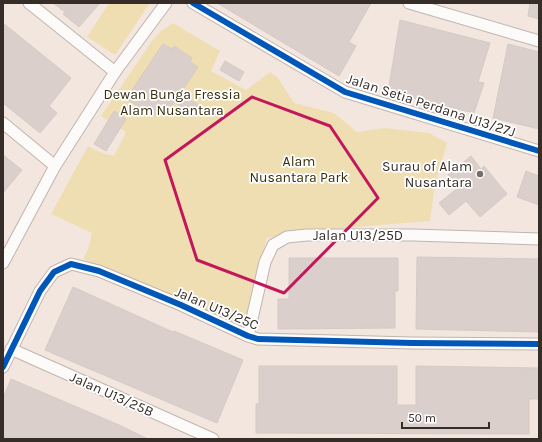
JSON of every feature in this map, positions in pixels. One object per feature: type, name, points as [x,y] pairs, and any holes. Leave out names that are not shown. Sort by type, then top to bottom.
[{"type":"street","points":[[29,3],[116,72]]},
{"type":"street","points":[[4,258],[55,166],[116,72],[166,3]]},
{"type":"street","name":"Jalan Setia Perdana U13/27J","points":[[194,3],[345,92],[539,151]]},
{"type":"street","points":[[409,3],[539,41]]},
{"type":"street","points":[[3,123],[55,166]]},
{"type":"street","name":"Jalan U13/25D","points":[[248,336],[265,262],[273,245],[287,237],[307,235],[413,235],[539,240]]},
{"type":"street","name":"Jalan U13/25C","points":[[3,367],[40,291],[54,272],[71,264],[99,271],[258,339],[412,343],[539,344]]},
{"type":"street","name":"Jalan U13/25B","points":[[11,349],[213,439]]},
{"type":"highlighted area","points":[[252,97],[330,126],[378,198],[284,293],[197,260],[165,160]]},
{"type":"green space","points":[[109,3],[150,3],[115,55],[87,37]]},
{"type":"green space","name":"Alam Nusantara Park","points":[[173,23],[220,51],[211,71],[246,90],[270,72],[278,78],[294,103],[334,113],[357,132],[385,128],[429,133],[447,143],[435,185],[430,221],[307,231],[267,238],[257,273],[253,318],[237,326],[83,259],[88,249],[92,233],[51,214],[88,146],[102,153],[114,156],[126,132],[101,116],[152,41],[161,31]]},
{"type":"building","points":[[53,3],[100,3],[79,27],[63,14],[65,12]]},
{"type":"building","points":[[217,3],[371,3],[349,42],[356,46],[339,76]]},
{"type":"building","points":[[530,3],[539,3],[539,19],[528,16]]},
{"type":"building","points":[[400,20],[490,43],[478,82],[484,83],[474,113],[388,92]]},
{"type":"building","points":[[3,23],[71,78],[49,106],[57,113],[40,133],[3,103]]},
{"type":"building","points":[[163,44],[172,49],[174,46],[192,58],[190,62],[198,67],[180,94],[202,107],[196,115],[174,102],[167,113],[160,108],[156,116],[126,99]]},
{"type":"building","points":[[508,44],[539,52],[539,129],[493,118]]},
{"type":"building","points":[[225,61],[244,72],[239,81],[220,70]]},
{"type":"building","points":[[114,111],[126,119],[106,151],[94,144]]},
{"type":"building","points":[[3,155],[22,170],[3,193]]},
{"type":"building","points":[[471,156],[481,169],[484,166],[507,194],[480,217],[466,201],[449,215],[439,203],[458,188],[448,175]]},
{"type":"building","points":[[526,171],[539,176],[539,205],[517,197]]},
{"type":"building","points":[[417,257],[539,259],[539,332],[416,329]]},
{"type":"building","points":[[289,258],[398,258],[398,291],[395,291],[395,328],[278,329],[278,299],[289,299]]},
{"type":"building","points":[[73,287],[173,332],[174,331],[243,360],[217,423],[45,350]]},
{"type":"building","points":[[259,366],[397,366],[397,405],[416,405],[416,366],[539,368],[539,399],[529,399],[529,434],[256,433],[256,404],[259,404]]},
{"type":"building","points":[[11,379],[148,439],[3,439],[3,398]]},
{"type":"cycle path","points":[[193,3],[345,92],[539,151]]},
{"type":"cycle path","points":[[3,367],[40,291],[54,272],[71,264],[99,271],[258,339],[412,343],[539,344]]},
{"type":"place","name":"Surau of Alam Nusantara","points":[[480,174]]},
{"type":"park label","name":"Dewan Bunga Fressia Alam Nusantara","points":[[172,102]]}]
